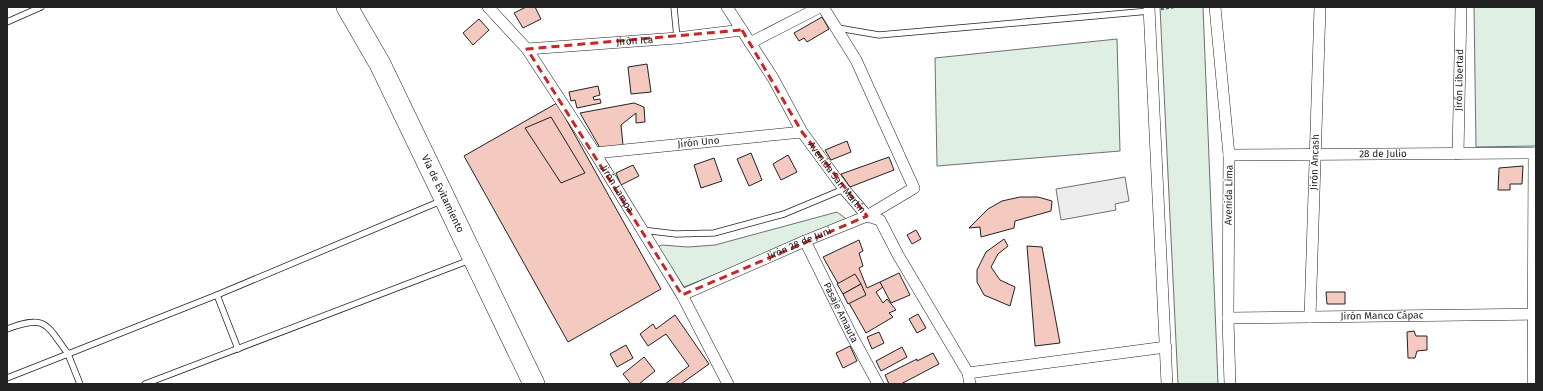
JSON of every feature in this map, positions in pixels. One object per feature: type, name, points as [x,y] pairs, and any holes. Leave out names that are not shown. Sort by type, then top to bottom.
[{"type":"highway","name":"Vía de Evitamiento","points":[[347,7],[380,64],[535,383]]},
{"type":"street","name":"Jirón Lampa","points":[[488,7],[527,49],[595,153],[682,295],[728,384]]},
{"type":"street","name":"Avenida San Martín","points":[[727,7],[773,78],[802,132],[844,189],[867,216],[880,220],[898,256],[969,378]]},
{"type":"street","points":[[750,43],[820,7]]},
{"type":"street","points":[[823,7],[836,28]]},
{"type":"street","name":"Avenida Lima","points":[[1215,7],[1229,155],[1228,318],[1230,384]]},
{"type":"street","name":"Jirón Ancash","points":[[1310,317],[1320,7]]},
{"type":"street","name":"Jirón Libertad","points":[[1458,154],[1461,7]]},
{"type":"street","points":[[1150,9],[1156,182],[1167,384]]},
{"type":"street","name":"Jirón 28 de Juni","points":[[682,295],[805,241],[867,216],[914,188],[856,60],[836,28]]},
{"type":"street","name":"Jirón Ica","points":[[527,49],[677,38],[742,30]]},
{"type":"street","name":"Jirón Uno","points":[[595,153],[802,132]]},
{"type":"street","points":[[1532,384],[1535,314],[1535,153]]},
{"type":"street","name":"28 de Julio","points":[[1229,155],[1535,153]]},
{"type":"street","name":"Pasaje Amauta","points":[[805,241],[852,336],[878,384]]},
{"type":"street","name":"Jirón Manco Cápac","points":[[1228,318],[1535,314]]},
{"type":"street","points":[[969,378],[1166,347]]},
{"type":"lane","points":[[7,22],[41,7]]},
{"type":"lane","points":[[674,7],[677,38]]},
{"type":"lane","points":[[836,28],[879,35],[1150,9]]},
{"type":"lane","points":[[642,230],[676,234],[714,233],[784,214],[844,189]]},
{"type":"lane","points":[[7,378],[217,295],[445,199]]},
{"type":"lane","points":[[145,384],[474,259]]},
{"type":"lane","points":[[217,295],[238,349]]},
{"type":"lane","points":[[7,329],[32,321],[43,322],[53,332],[68,354],[80,384]]},
{"type":"highlighted area","points":[[742,30],[802,132],[867,216],[682,295],[527,49]]},
{"type":"green space","points":[[1160,7],[1203,7],[1218,384],[1178,384]]},
{"type":"green space","points":[[1474,7],[1536,7],[1536,146],[1476,147]]},
{"type":"green space","points":[[1117,39],[1120,151],[937,166],[935,58]]},
{"type":"green space","points":[[837,212],[849,221],[684,287],[657,247],[662,245],[688,247],[715,245]]},
{"type":"shaded area","points":[[1125,177],[1129,201],[1115,204],[1116,210],[1061,220],[1056,189]]},
{"type":"building","points":[[526,7],[535,7],[541,19],[523,28],[514,13]]},
{"type":"building","points":[[822,17],[829,29],[807,42],[804,38],[799,41],[794,33]]},
{"type":"building","points":[[479,19],[489,30],[473,45],[463,33]]},
{"type":"building","points":[[647,64],[651,92],[631,94],[628,67]]},
{"type":"building","points":[[598,86],[600,95],[593,97],[594,100],[600,99],[601,103],[577,108],[575,100],[571,101],[569,92]]},
{"type":"building","points":[[557,103],[661,289],[568,342],[464,156]]},
{"type":"building","points":[[634,103],[644,107],[645,122],[636,123],[636,113],[621,125],[623,145],[600,148],[580,113]]},
{"type":"building","points":[[551,117],[585,173],[561,183],[525,128]]},
{"type":"building","points":[[847,141],[851,152],[831,160],[825,150]]},
{"type":"building","points":[[751,153],[762,180],[749,186],[737,159]]},
{"type":"building","points":[[788,155],[797,172],[781,180],[773,164]]},
{"type":"building","points":[[889,157],[894,170],[850,187],[841,174]]},
{"type":"building","points":[[714,158],[722,181],[701,188],[694,165]]},
{"type":"building","points":[[633,165],[639,176],[621,185],[616,173]]},
{"type":"building","points":[[1523,166],[1522,184],[1510,184],[1510,190],[1498,190],[1499,168]]},
{"type":"building","points":[[1020,197],[1038,197],[1052,201],[1051,211],[1015,221],[1014,228],[981,237],[980,227],[969,228],[988,209],[1002,201]]},
{"type":"building","points":[[916,230],[921,239],[912,244],[907,235]]},
{"type":"building","points":[[1004,239],[1008,246],[998,254],[991,267],[1000,280],[1015,287],[1010,306],[984,295],[977,282],[977,270],[986,252]]},
{"type":"building","points":[[859,240],[863,251],[859,253],[863,266],[859,268],[867,288],[880,282],[883,287],[876,292],[883,303],[887,299],[896,310],[889,313],[893,317],[866,333],[823,257]]},
{"type":"building","points":[[1027,246],[1042,247],[1060,343],[1035,346]]},
{"type":"building","points":[[899,273],[910,295],[891,303],[880,282]]},
{"type":"building","points":[[855,274],[861,284],[843,294],[837,284]]},
{"type":"building","points":[[861,284],[866,295],[848,304],[843,294]]},
{"type":"building","points":[[1326,292],[1345,292],[1345,304],[1327,304]]},
{"type":"building","points":[[918,314],[926,328],[917,333],[909,319]]},
{"type":"building","points":[[675,315],[709,364],[681,384],[665,384],[689,366],[666,334],[648,346],[640,334],[653,324],[656,329]]},
{"type":"building","points":[[1414,331],[1416,336],[1427,336],[1427,350],[1417,351],[1415,358],[1408,358],[1407,332]]},
{"type":"building","points":[[879,332],[884,343],[872,349],[867,337]]},
{"type":"building","points":[[626,345],[633,358],[617,367],[610,354]]},
{"type":"building","points":[[850,346],[857,361],[843,368],[836,353]]},
{"type":"building","points":[[902,347],[907,357],[881,371],[876,361]]},
{"type":"building","points":[[933,353],[939,364],[901,384],[889,384],[885,375],[917,359],[917,361]]},
{"type":"building","points":[[644,357],[655,371],[639,384],[631,384],[623,374]]}]
